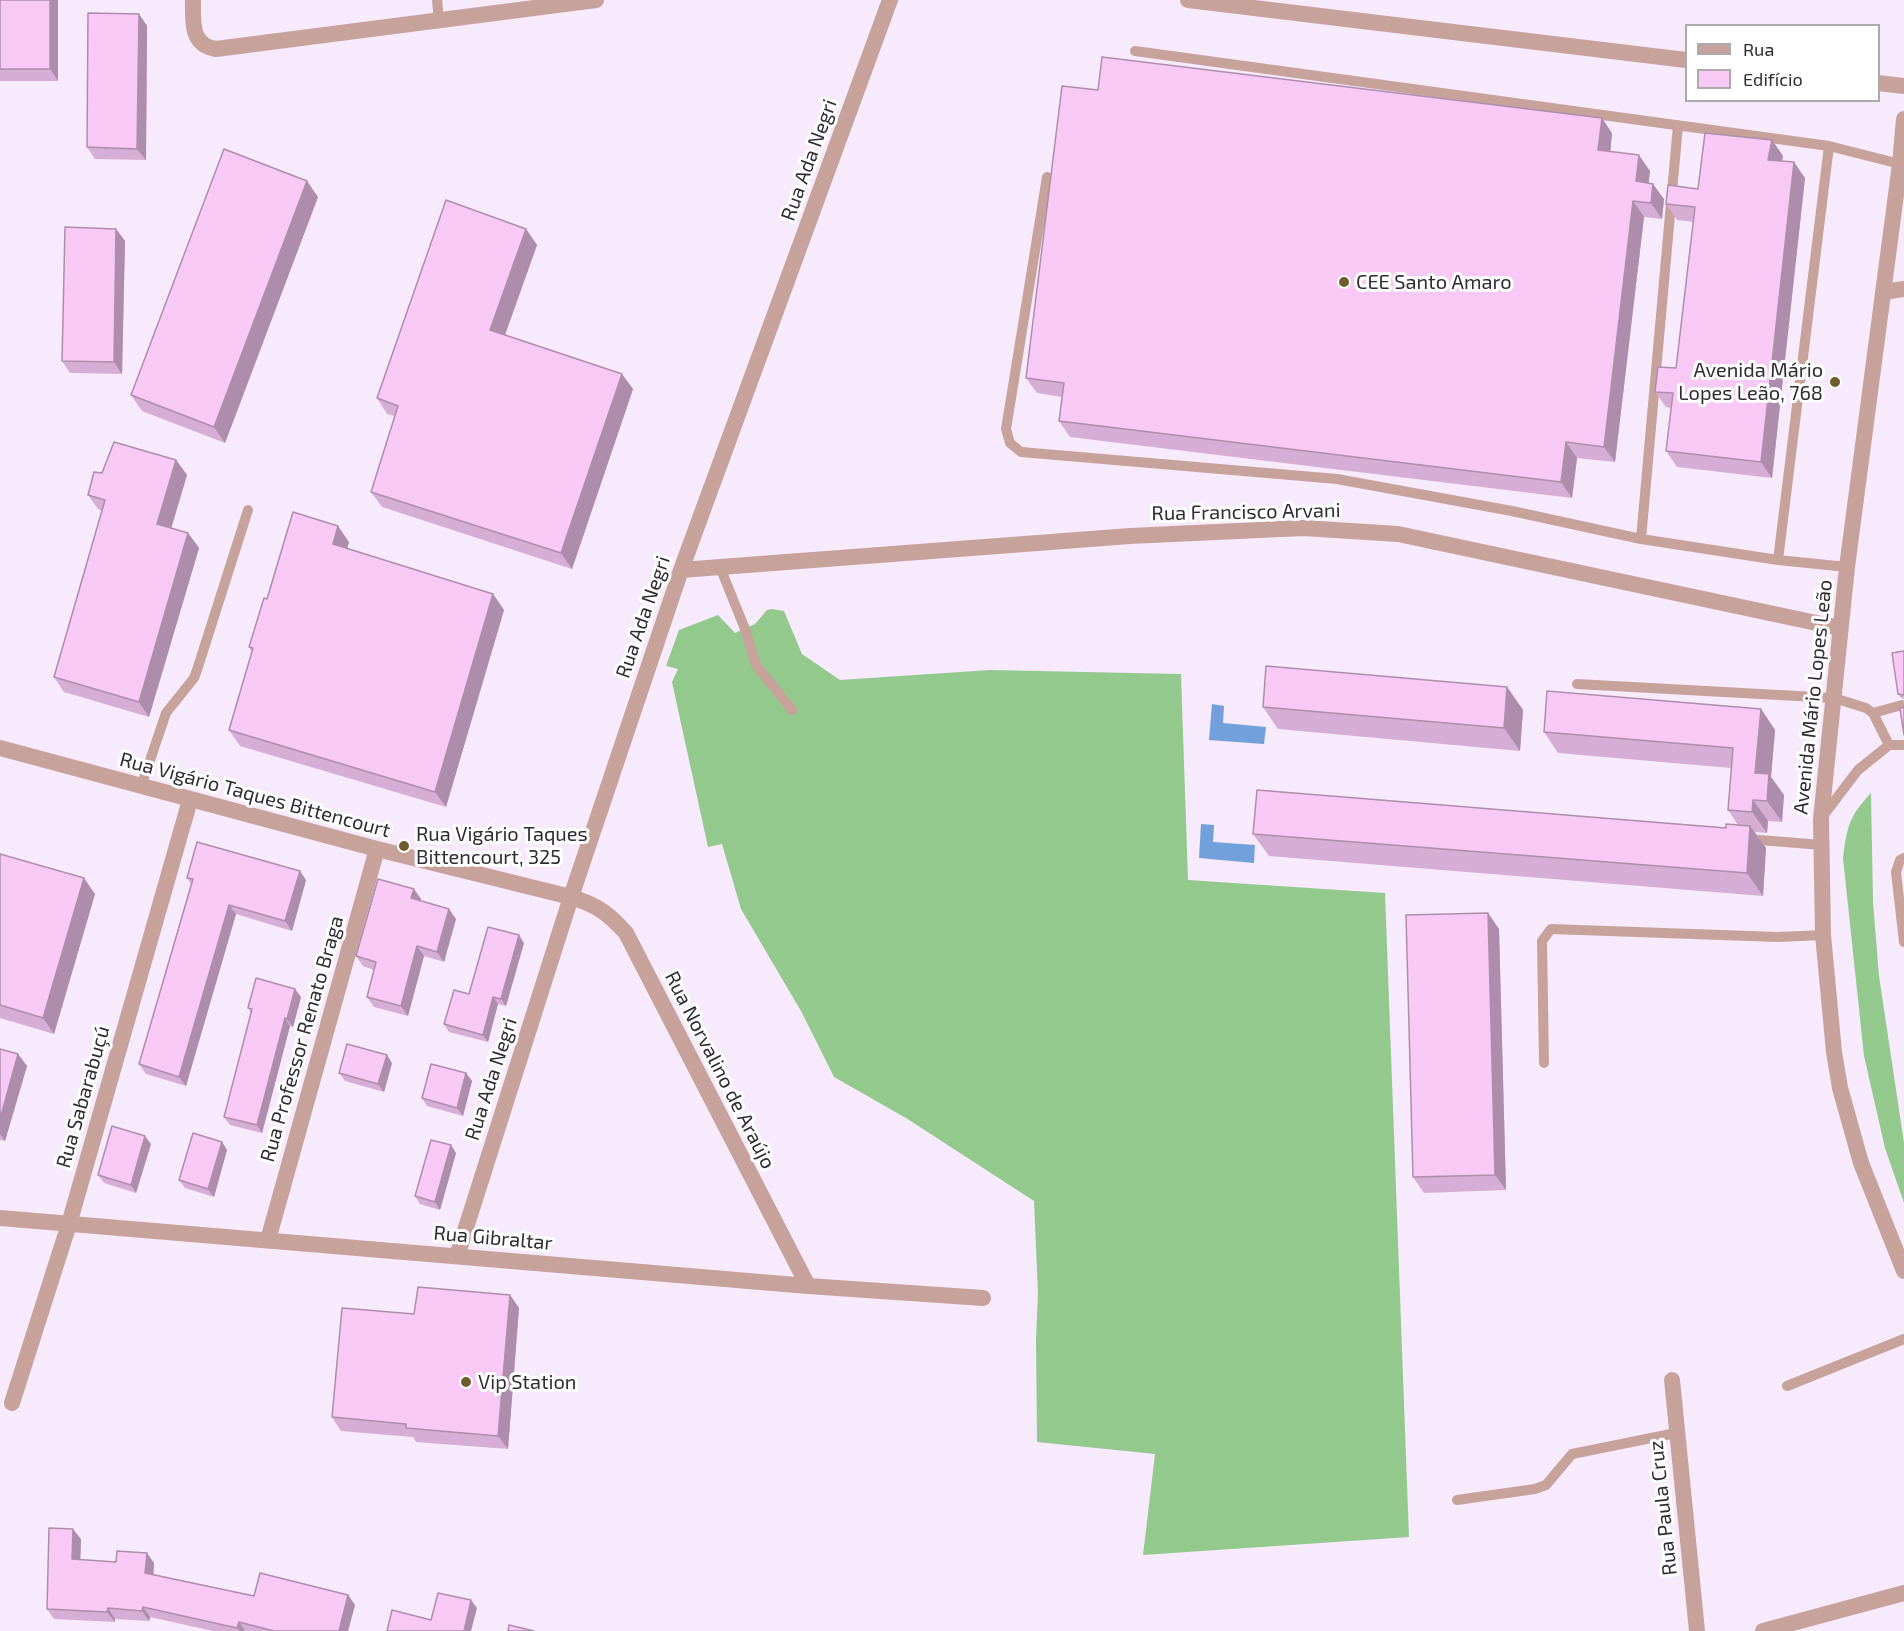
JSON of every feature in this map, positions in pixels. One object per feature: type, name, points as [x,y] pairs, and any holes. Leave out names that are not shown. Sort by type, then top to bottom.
[{"type":"street","points":[[193,0],[193,18],[200,42],[206,47],[216,49],[596,0]]},
{"type":"street","name":"Rua Ada Negri","points":[[457,1256],[571,897],[681,570],[890,0]]},
{"type":"street","points":[[1188,0],[1685,60]]},
{"type":"street","points":[[1880,83],[1904,86]]},
{"type":"street","name":"Avenida Mário Lopes Leão","points":[[1904,118],[1884,292],[1847,567],[1821,819],[1823,935],[1834,1052],[1840,1089],[1861,1163],[1898,1246],[1904,1271]]},
{"type":"street","points":[[1884,292],[1904,289]]},
{"type":"street","name":"Rua Francisco Arvani","points":[[681,570],[1130,536],[1303,528],[1398,534],[1840,628]]},
{"type":"street","name":"Rua Vigário Taques Bittencourt","points":[[0,748],[377,849],[571,897]]},
{"type":"street","name":"Rua Sabarabuçú","points":[[12,1403],[69,1224],[190,800]]},
{"type":"street","name":"Rua Professor Renato Braga","points":[[268,1240],[377,849]]},
{"type":"street","name":"Rua Norvalino de Araújo","points":[[571,897],[591,903],[609,915],[626,933],[808,1286]]},
{"type":"street","name":"Rua Gibraltar","points":[[0,1218],[808,1286],[982,1298]]},
{"type":"street","name":"Rua Paula Cruz","points":[[1672,1380],[1697,1631]]},
{"type":"street","points":[[1763,1631],[1904,1593]]},
{"type":"lane","points":[[437,0],[439,20]]},
{"type":"lane","points":[[1135,51],[1829,146],[1900,164]]},
{"type":"lane","points":[[1641,539],[1678,125]]},
{"type":"lane","points":[[1778,560],[1829,146]]},
{"type":"lane","points":[[1047,177],[1006,429],[1010,443],[1021,452],[1337,479],[1512,511],[1641,539],[1778,560],[1847,567]]},
{"type":"lane","points":[[141,787],[166,713],[194,678],[249,510]]},
{"type":"lane","points":[[720,567],[745,629],[756,665],[792,710]]},
{"type":"lane","points":[[1577,684],[1833,699],[1866,708],[1874,713],[1889,745]]},
{"type":"lane","points":[[1874,713],[1902,705]]},
{"type":"lane","points":[[1821,819],[1858,770],[1889,745],[1904,745]]},
{"type":"lane","points":[[1738,838],[1822,845]]},
{"type":"lane","points":[[1904,858],[1900,860],[1896,872],[1904,942]]},
{"type":"lane","points":[[1544,1063],[1542,941],[1551,929],[1778,937],[1823,935]]},
{"type":"lane","points":[[1787,1386],[1904,1339]]},
{"type":"lane","points":[[1457,1500],[1535,1489],[1546,1485],[1572,1454],[1676,1433]]},
{"type":"green space","points":[[767,610],[784,611],[802,654],[840,680],[990,670],[1181,674],[1188,880],[1385,893],[1409,1537],[1143,1555],[1155,1454],[1037,1442],[1038,1294],[1034,1201],[906,1118],[834,1077],[801,1011],[741,909],[722,844],[708,847],[672,682],[678,669],[666,666],[679,630],[718,615],[735,633],[755,624]]},
{"type":"green space","points":[[1871,793],[1873,902],[1879,976],[1904,1143],[1904,1203],[1885,1148],[1864,1056],[1843,858],[1850,822]]},
{"type":"water","points":[[1212,704],[1224,706],[1223,723],[1266,727],[1264,744],[1209,740]]},
{"type":"water","points":[[1201,824],[1214,825],[1213,842],[1255,845],[1254,863],[1199,858]]},
{"type":"building","points":[[0,0],[50,0],[50,69],[0,69]]},
{"type":"building","points":[[88,13],[139,14],[137,149],[87,147]]},
{"type":"building","name":"CEE Santo Amaro","points":[[1102,57],[1602,118],[1598,150],[1639,155],[1636,181],[1653,184],[1651,203],[1633,201],[1604,447],[1566,442],[1561,482],[1059,421],[1064,383],[1026,378],[1062,86],[1098,90]]},
{"type":"building","points":[[1705,133],[1772,140],[1768,160],[1794,162],[1761,462],[1666,451],[1673,393],[1655,392],[1658,367],[1676,368],[1695,207],[1666,204],[1668,185],[1698,189]]},
{"type":"building","points":[[224,149],[307,181],[214,427],[131,395]]},
{"type":"building","points":[[446,200],[526,229],[490,330],[622,374],[561,553],[371,492],[398,406],[377,398]]},
{"type":"building","points":[[65,227],[116,229],[114,362],[62,361]]},
{"type":"building","points":[[114,442],[176,460],[157,524],[188,533],[139,702],[54,677],[105,500],[88,495],[94,472],[102,473]]},
{"type":"building","points":[[293,512],[338,526],[333,544],[493,594],[435,792],[229,730],[253,648],[249,647],[264,598],[267,599]]},
{"type":"building","points":[[1904,651],[1904,695],[1898,694],[1892,653]]},
{"type":"building","points":[[1266,666],[1507,687],[1504,728],[1263,707]]},
{"type":"building","points":[[1547,691],[1761,709],[1755,773],[1769,774],[1767,801],[1753,800],[1752,812],[1728,810],[1733,748],[1544,732]]},
{"type":"building","points":[[1904,706],[1904,735],[1900,709]]},
{"type":"building","points":[[1257,790],[1726,828],[1726,824],[1750,826],[1747,873],[1253,834]]},
{"type":"building","points":[[197,842],[300,871],[285,921],[229,905],[179,1077],[139,1064],[193,879],[187,878]]},
{"type":"building","points":[[0,854],[84,878],[43,1018],[0,1005]]},
{"type":"building","points":[[378,879],[414,889],[411,898],[449,909],[437,952],[417,946],[401,1006],[367,997],[376,962],[356,956]]},
{"type":"building","points":[[1488,913],[1495,1175],[1413,1177],[1406,915]]},
{"type":"building","points":[[488,927],[519,935],[501,999],[493,997],[483,1035],[444,1024],[454,990],[469,994]]},
{"type":"building","points":[[256,978],[295,989],[287,1019],[285,1018],[257,1125],[224,1117],[252,1009],[248,1008]]},
{"type":"building","points":[[347,1044],[387,1055],[378,1084],[339,1073]]},
{"type":"building","points":[[0,1049],[18,1054],[0,1119]]},
{"type":"building","points":[[431,1064],[466,1073],[457,1108],[422,1098]]},
{"type":"building","points":[[112,1126],[145,1136],[131,1185],[98,1175]]},
{"type":"building","points":[[193,1133],[222,1142],[208,1189],[179,1180]]},
{"type":"building","points":[[431,1140],[451,1145],[435,1202],[415,1196]]},
{"type":"building","points":[[418,1287],[510,1295],[498,1436],[406,1428],[406,1424],[332,1417],[342,1308],[414,1314]]},
{"type":"building","points":[[49,1528],[73,1529],[72,1559],[116,1562],[117,1551],[147,1553],[145,1573],[254,1596],[260,1573],[348,1595],[339,1631],[274,1631],[239,1622],[237,1628],[143,1607],[142,1611],[108,1608],[107,1612],[47,1609]]},
{"type":"building","points":[[438,1593],[471,1600],[464,1631],[387,1631],[392,1610],[431,1620]]},
{"type":"building","points":[[509,1625],[534,1631],[508,1631]]},
{"type":"place","name":"CEE Santo Amaro","points":[[1344,282]]},
{"type":"place","name":"Avenida Mário Lopes Leão, 768","points":[[1835,382]]},
{"type":"place","name":"Rua Vigário Taques Bittencourt, 325","points":[[404,846]]},
{"type":"place","name":"Vip Station","points":[[466,1382]]}]
